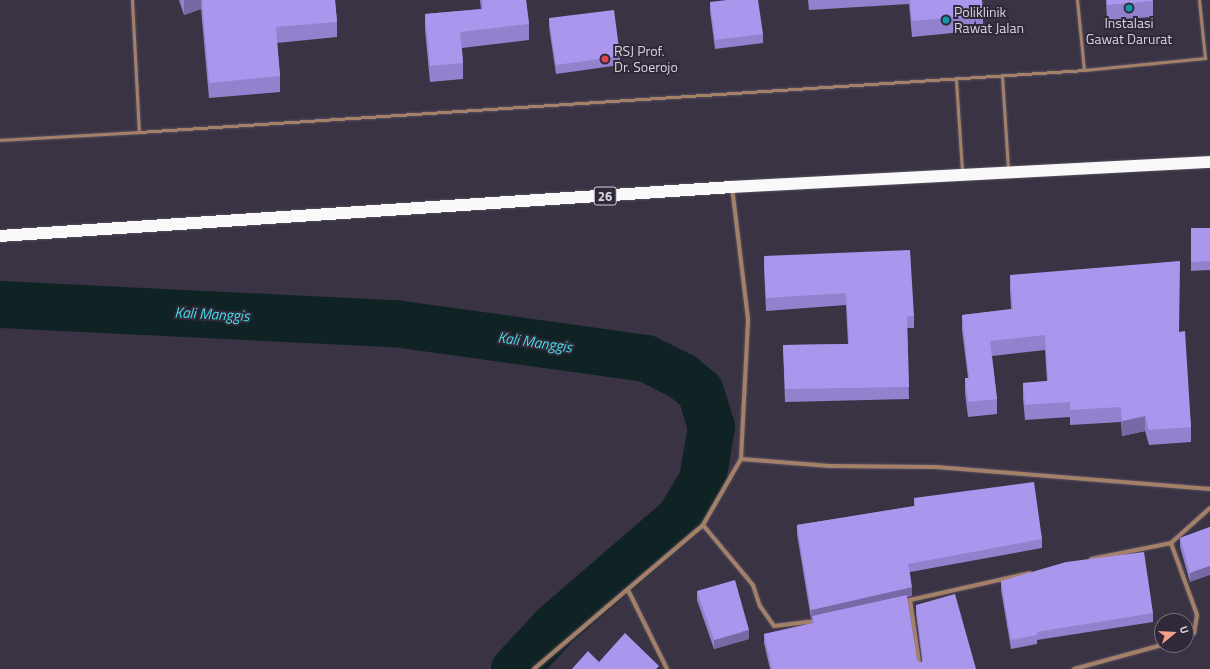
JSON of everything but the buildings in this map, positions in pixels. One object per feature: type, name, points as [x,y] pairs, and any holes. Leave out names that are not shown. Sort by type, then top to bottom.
[{"type":"highway","name":"26","points":[[0,236],[732,187],[1210,162]]},
{"type":"street","points":[[534,669],[703,525],[741,459],[748,319],[732,187]]},
{"type":"street","points":[[741,459],[830,466],[936,467],[1210,489]]},
{"type":"street","points":[[1087,560],[1171,543],[1210,508]]},
{"type":"street","points":[[703,525],[753,585],[760,606],[774,626],[825,619]]},
{"type":"street","points":[[1171,543],[1197,615],[1194,633]]},
{"type":"street","points":[[902,602],[1033,572]]},
{"type":"street","points":[[628,590],[667,669]]},
{"type":"street","points":[[910,600],[920,669]]},
{"type":"street","points":[[1074,669],[1154,647]]},
{"type":"lane","points":[[132,0],[139,132]]},
{"type":"lane","points":[[1077,0],[1084,70]]},
{"type":"lane","points":[[1199,0],[1205,58]]},
{"type":"lane","points":[[0,140],[956,80],[1210,58]]},
{"type":"lane","points":[[1002,76],[1008,173]]},
{"type":"lane","points":[[956,80],[962,175]]},
{"type":"waterway","name":"Kali Manggis","points":[[0,304],[394,323],[646,358],[682,376],[700,391],[711,426],[702,480],[679,518],[554,626],[514,669]]},
{"type":"place","name":"Instalasi Gawat Darurat","points":[[1129,8]]},
{"type":"place","name":"Poliklinik Rawat Jalan","points":[[946,20]]},
{"type":"place","name":"RSJ Prof. Dr. Soerojo","points":[[605,59]]}]
